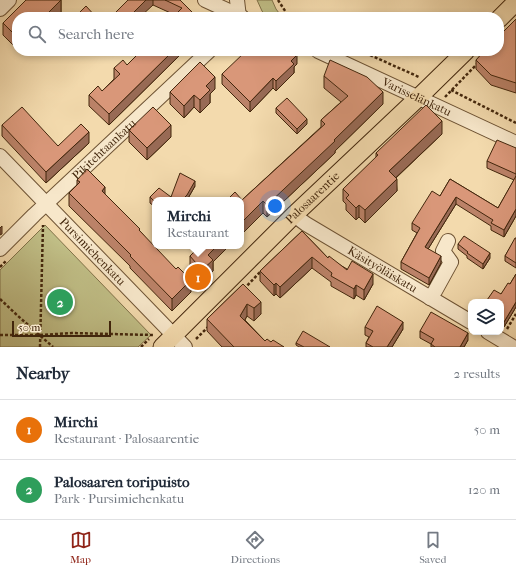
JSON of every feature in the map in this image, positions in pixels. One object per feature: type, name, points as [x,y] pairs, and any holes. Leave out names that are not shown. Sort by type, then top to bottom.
[{"type":"main road","points":[[504,14],[516,2]]},
{"type":"main road","name":"Palosaarentie","points":[[174,341],[294,215],[461,56]]},
{"type":"street","points":[[0,9],[9,0]]},
{"type":"street","points":[[205,0],[230,12]]},
{"type":"street","points":[[237,0],[239,12]]},
{"type":"street","name":"Pikitehtaankatu","points":[[0,249],[204,56]]},
{"type":"street","name":"Varisselänkatu","points":[[329,56],[516,142]]},
{"type":"street","name":"Pursimiehenkatu","points":[[0,156],[174,341]]},
{"type":"street","name":"Käsityöläiskatu","points":[[294,215],[306,224],[468,320]]},
{"type":"street","points":[[430,298],[451,262],[443,251],[448,241]]},
{"type":"street","points":[[495,335],[511,342]]},
{"type":"path","points":[[278,0],[285,12]]},
{"type":"path","points":[[436,105],[479,62]]},
{"type":"path","points":[[40,347],[43,224]]},
{"type":"path","points":[[242,291],[264,268]]},
{"type":"path","points":[[0,299],[53,347]]},
{"type":"path","points":[[511,342],[516,314]]},
{"type":"path","points":[[0,335],[72,333],[174,341],[209,325]]},
{"type":"shaded area","points":[[257,0],[272,0],[278,12],[263,12]]},
{"type":"shaded area","points":[[45,225],[151,335],[138,347],[0,347],[0,270]]},
{"type":"building","points":[[26,0],[61,0],[49,12],[14,12]]},
{"type":"building","points":[[128,0],[146,0],[134,12],[116,12]]},
{"type":"building","points":[[165,0],[180,0],[192,12],[178,12],[182,8]]},
{"type":"building","points":[[86,6],[91,12],[80,12]]},
{"type":"building","points":[[12,14],[12,32],[3,23]]},
{"type":"building","points":[[516,19],[516,83],[491,75],[476,60],[480,56],[504,56],[504,31]]},
{"type":"building","points":[[136,56],[168,56],[109,114],[89,95],[98,86],[102,91],[120,74],[114,68],[123,60],[127,65]]},
{"type":"building","points":[[241,56],[296,56],[291,61],[294,64],[276,81],[273,78],[250,102],[222,74]]},
{"type":"building","points":[[330,60],[367,77],[383,92],[334,140],[335,141],[267,205],[263,201],[244,220],[244,198],[325,124],[321,120],[348,96],[324,76]]},
{"type":"building","points":[[200,62],[215,77],[206,86],[210,90],[200,100],[194,95],[184,106],[170,92]]},
{"type":"building","points":[[287,98],[307,119],[297,129],[276,108]]},
{"type":"building","points":[[426,105],[442,121],[389,171],[397,179],[365,210],[359,205],[356,208],[346,198],[349,195],[343,189],[378,155],[376,153]]},
{"type":"building","points":[[22,107],[58,146],[81,124],[89,132],[46,172],[2,125]]},
{"type":"building","points":[[153,107],[171,125],[147,148],[129,130]]},
{"type":"building","points":[[497,140],[516,148],[516,174],[487,161]]},
{"type":"building","points":[[87,169],[105,187],[102,191],[140,229],[139,230],[152,244],[152,249],[157,249],[176,269],[178,267],[191,280],[172,299],[130,256],[131,255],[69,193],[80,182],[77,180]]},
{"type":"building","points":[[180,173],[195,181],[185,197],[171,197]]},
{"type":"building","points":[[516,176],[516,209],[504,230],[491,223],[493,220],[456,197],[425,247],[441,256],[429,278],[401,262],[420,228],[412,223],[432,191],[440,196],[450,179],[498,208]]},
{"type":"building","points":[[159,188],[171,197],[152,197],[152,199],[150,197]]},
{"type":"building","points":[[235,192],[239,197],[230,197]]},
{"type":"building","points":[[302,231],[328,258],[329,256],[347,270],[352,261],[373,274],[364,290],[356,285],[354,289],[331,276],[332,273],[312,257],[280,287],[276,283],[274,285],[260,271]]},
{"type":"building","points":[[464,236],[490,253],[483,264],[467,253],[468,252],[458,244]]},
{"type":"building","points":[[516,238],[516,263],[505,256]]},
{"type":"building","points":[[197,249],[214,249],[208,255],[213,260],[202,270],[190,256]]},
{"type":"building","points":[[516,274],[516,302],[504,322],[504,299],[488,299],[494,290],[501,294],[508,283],[510,284]]},
{"type":"building","points":[[243,284],[261,302],[254,308],[247,304],[240,316],[265,341],[267,339],[271,342],[273,340],[284,347],[234,347],[207,319]]},
{"type":"building","points":[[377,306],[403,322],[387,347],[373,347],[366,343],[373,331],[365,327]]},
{"type":"building","points":[[431,312],[468,333],[460,347],[435,347],[431,344],[434,339],[420,331]]},
{"type":"building","points":[[303,331],[330,347],[304,347],[296,343]]},
{"type":"place","name":"Mirchi","points":[[198,277]]},
{"type":"place","name":"Palosaaren toripuisto","points":[[60,302]]}]
